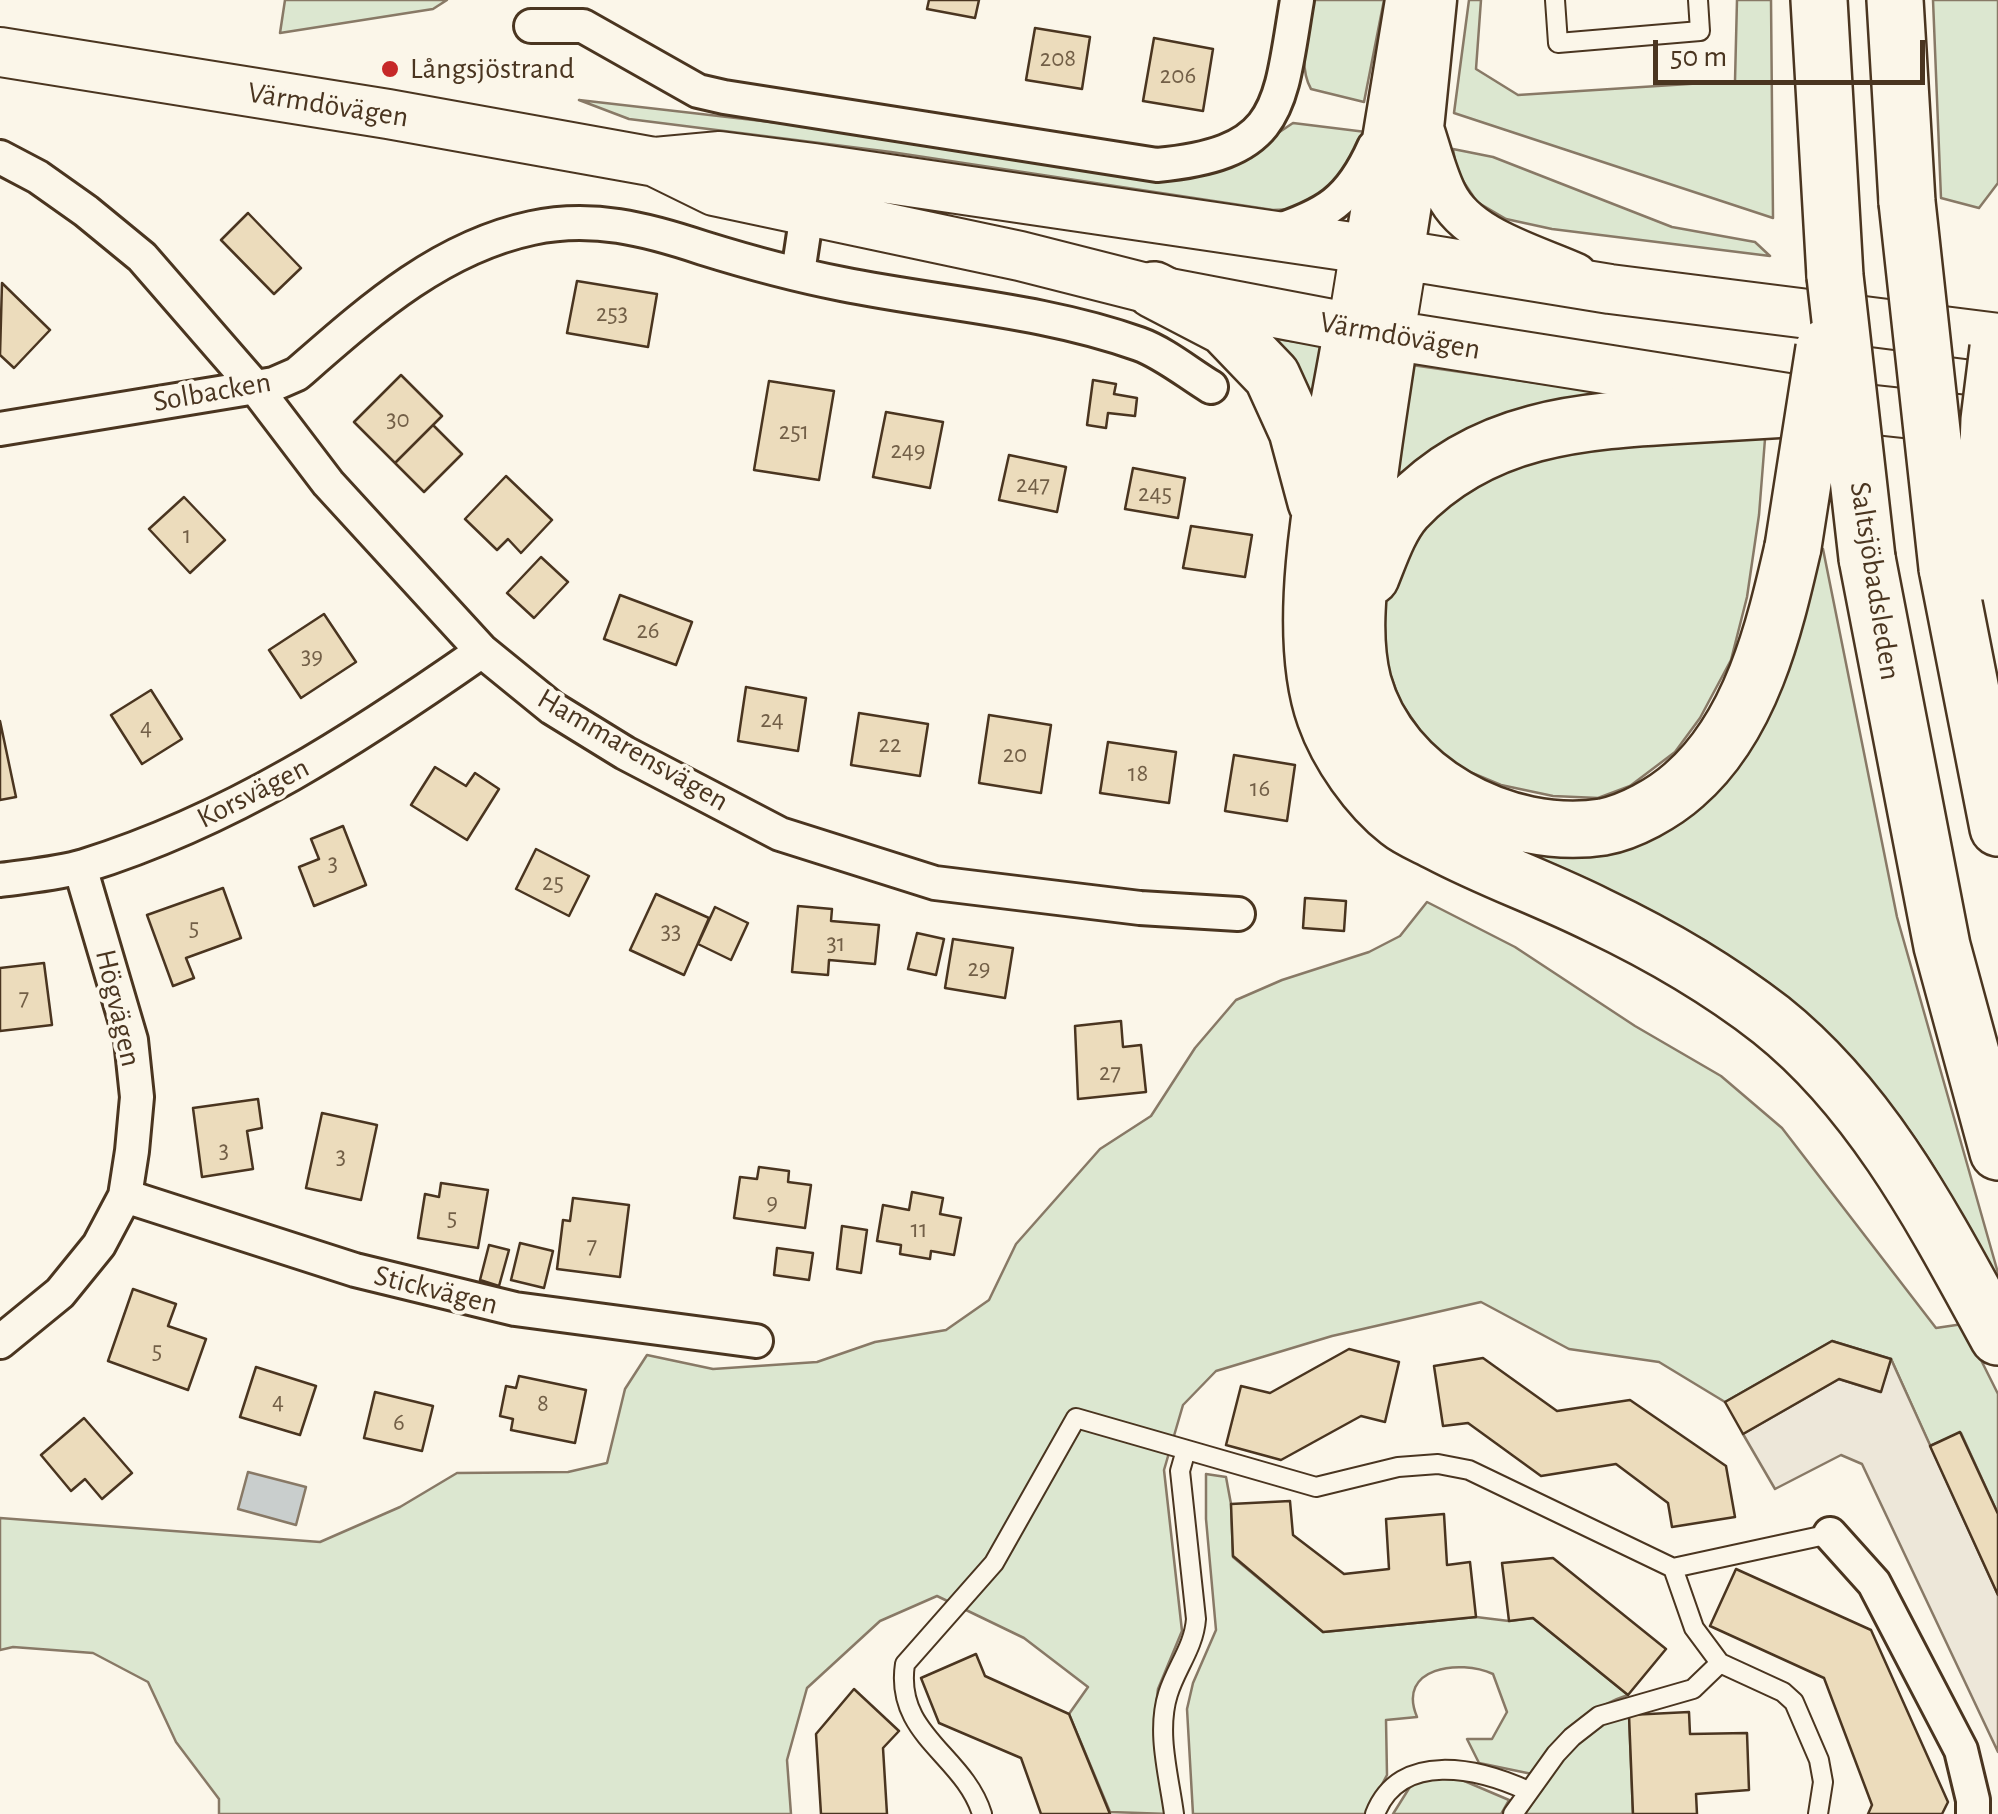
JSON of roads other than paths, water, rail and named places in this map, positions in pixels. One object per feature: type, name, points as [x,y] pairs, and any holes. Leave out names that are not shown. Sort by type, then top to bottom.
[{"type":"highway","name":"Saltsjöbadsleden","points":[[1820,0],[1835,276],[1867,558],[1942,946],[1998,1152]]},
{"type":"highway","points":[[1895,0],[1907,202],[1998,792]]},
{"type":"highway","points":[[1371,332],[1356,612],[1363,680],[1370,702],[1392,740],[1425,776],[1466,804],[1510,820],[1554,828],[1606,826],[1648,809],[1685,785],[1749,698],[1775,626],[1793,548],[1835,276]]},
{"type":"highway","points":[[1154,290],[1225,326],[1272,376],[1297,432],[1320,521]]},
{"type":"highway","points":[[1371,332],[1320,521],[1311,606],[1315,668],[1324,716],[1341,751],[1370,792],[1400,822],[1692,964],[1772,1021],[1822,1067],[1869,1122],[1929,1212],[1998,1337]]},
{"type":"highway","points":[[1998,348],[1965,570],[1998,828]]},
{"type":"highway","points":[[1356,612],[1403,512],[1438,480],[1474,455],[1517,437],[1566,424],[1838,406]]},
{"type":"main road","name":"Värmdövägen","points":[[0,52],[388,114],[655,162],[720,156],[811,190],[1020,256],[1154,290],[1371,332],[1838,406],[1998,424]]},
{"type":"main road","name":"Värmdövägen","points":[[811,190],[1265,236],[1610,289],[1998,338]]},
{"type":"main road","points":[[1371,332],[1384,252]]},
{"type":"street","points":[[531,26],[583,26],[698,91],[724,97],[1157,165],[1224,153],[1260,128],[1274,111],[1282,87],[1297,0]]},
{"type":"street","points":[[1406,0],[1403,126],[1446,196],[1460,214],[1484,232],[1610,289]]},
{"type":"street","points":[[1384,252],[1403,126],[1436,0]]},
{"type":"street","points":[[1265,236],[1319,215],[1336,202],[1403,126]]},
{"type":"street","name":"Hammarensvägen","points":[[0,157],[38,177],[142,256],[255,387],[328,482],[482,651],[567,717],[625,753],[780,834],[935,883],[1140,908],[1238,914]]},
{"type":"street","points":[[811,190],[798,273],[1099,331],[1144,346],[1211,387]]},
{"type":"street","name":"Solbacken","points":[[0,430],[255,387],[296,374],[412,279],[502,237],[548,226],[608,223],[665,234],[798,273]]},
{"type":"street","name":"Korsvägen","points":[[0,880],[80,867],[172,834],[292,777],[482,651]]},
{"type":"street","name":"Högvägen","points":[[0,1342],[60,1293],[99,1245],[124,1196],[137,1097],[131,1040],[80,867]]},
{"type":"street","name":"Stickvägen","points":[[124,1196],[355,1270],[516,1309],[756,1341]]},
{"type":"street","points":[[1830,1534],[1874,1582],[1961,1750],[1973,1814]]},
{"type":"lane","points":[[1555,0],[1558,43],[1700,31],[1698,0]]},
{"type":"lane","points":[[982,1814],[954,1768],[913,1719],[902,1682],[905,1664],[994,1562],[1076,1418],[1316,1487],[1398,1467],[1438,1464],[1469,1470],[1673,1568],[1830,1534]]},
{"type":"lane","points":[[1174,1814],[1163,1714],[1168,1693],[1193,1640],[1196,1619],[1180,1471],[1186,1450]]},
{"type":"lane","points":[[1673,1568],[1694,1628],[1720,1663],[1783,1692],[1794,1702],[1823,1782],[1818,1814]]},
{"type":"lane","points":[[1513,1814],[1572,1737],[1600,1716],[1692,1689],[1720,1663]]},
{"type":"lane","points":[[1375,1814],[1386,1792],[1399,1780],[1435,1770],[1463,1770],[1528,1791]]},
{"type":"place","name":"Långsjöstrand","points":[[390,69]]}]
